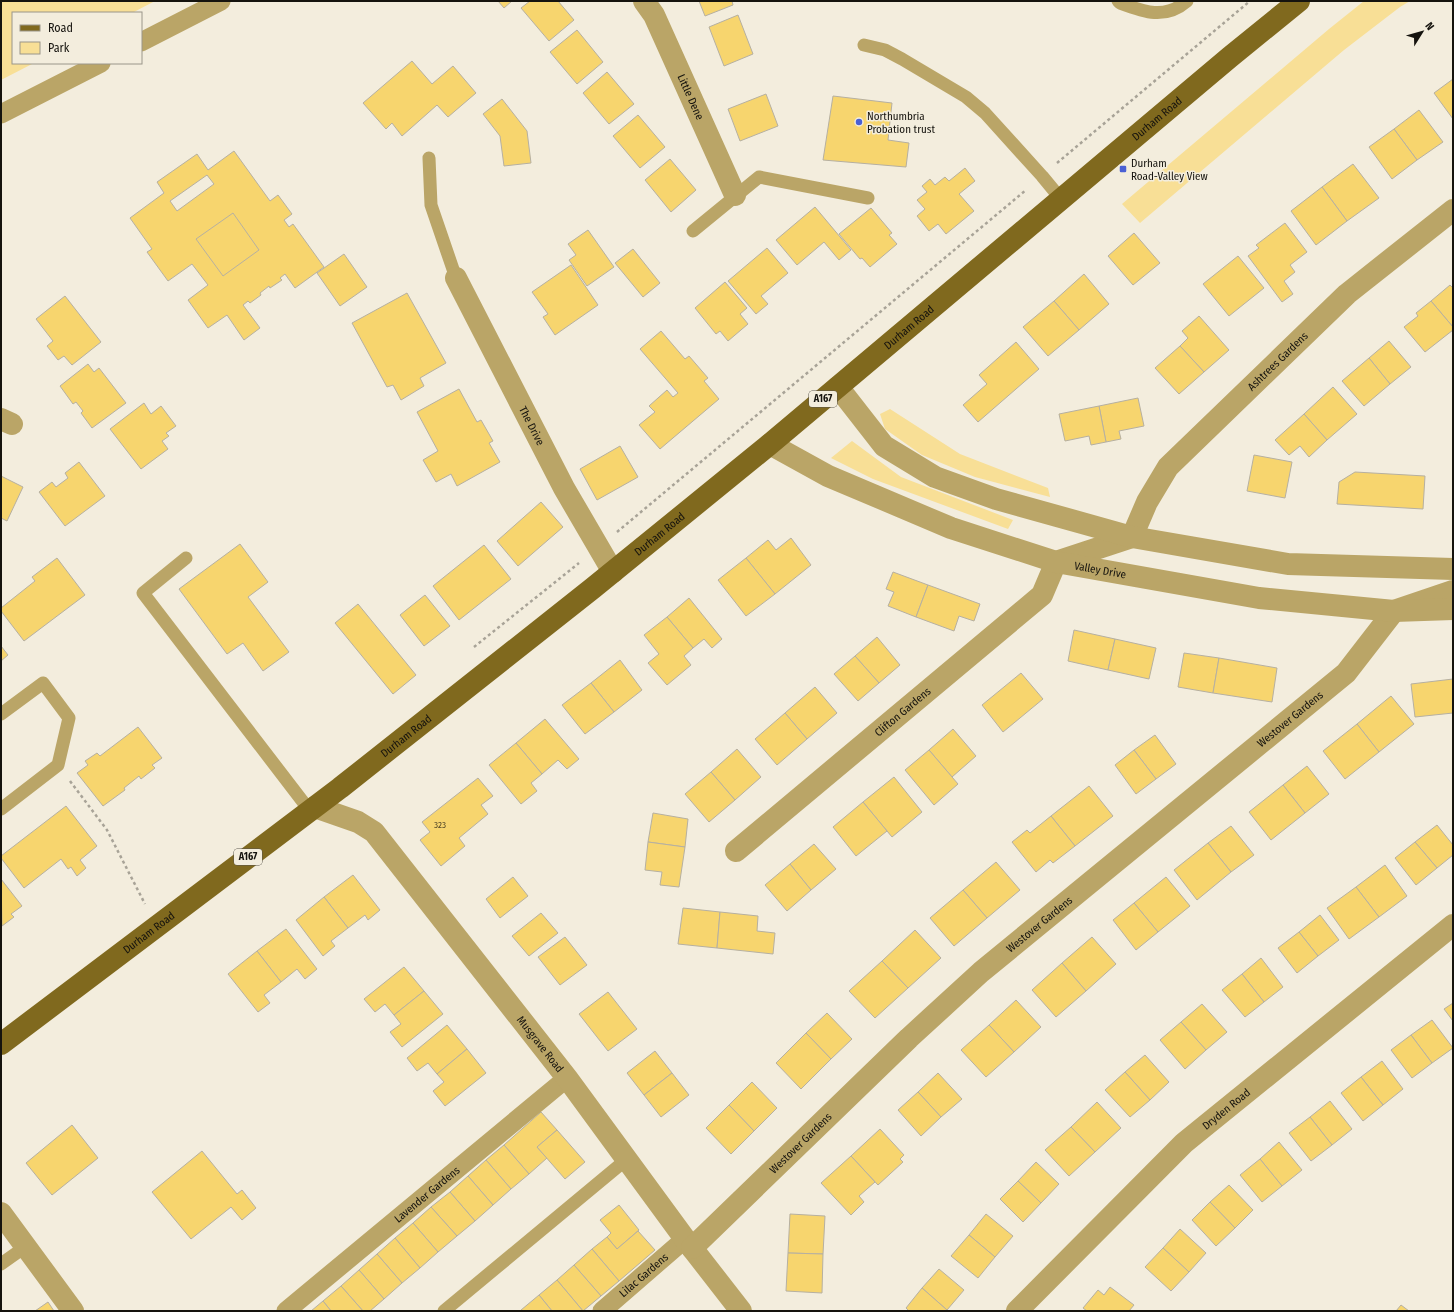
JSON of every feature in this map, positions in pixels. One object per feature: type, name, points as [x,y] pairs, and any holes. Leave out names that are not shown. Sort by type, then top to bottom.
[{"type":"main road","name":"Durham Road","points":[[1,1044],[312,809],[613,572],[770,444],[1298,1]]},
{"type":"street","points":[[142,41],[221,1]]},
{"type":"street","name":"Little Dene","points":[[644,1],[654,15],[735,195]]},
{"type":"street","points":[[1,114],[98,64]]},
{"type":"street","name":"Ashtrees Gardens","points":[[1132,537],[1147,502],[1168,467],[1347,294],[1453,210]]},
{"type":"street","name":"The Drive","points":[[456,278],[564,488],[613,572]]},
{"type":"street","points":[[838,387],[884,446],[935,477],[996,499],[1132,537],[1288,564],[1453,569]]},
{"type":"street","name":"Valley Drive","points":[[770,444],[828,476],[951,528],[1056,562],[1260,598],[1394,611],[1453,609]]},
{"type":"street","points":[[1056,562],[1132,537]]},
{"type":"street","name":"Clifton Gardens","points":[[736,851],[1042,595],[1056,562]]},
{"type":"street","points":[[1394,611],[1453,591]]},
{"type":"street","name":"Westover Gardens","points":[[688,1243],[981,972],[1346,673],[1394,611]]},
{"type":"street","name":"Musgrave Road","points":[[312,809],[358,822],[374,832],[567,1078],[688,1243],[741,1311]]},
{"type":"street","name":"Dryden Road","points":[[1017,1311],[1184,1142],[1453,925]]},
{"type":"street","name":"Lavender Gardens","points":[[286,1311],[567,1078]]},
{"type":"street","points":[[1,1213],[73,1311]]},
{"type":"street","name":"Lilac Gardens","points":[[602,1311],[688,1243]]},
{"type":"lane","points":[[1118,1],[1142,11],[1162,14],[1182,5],[1187,1]]},
{"type":"lane","points":[[864,45],[885,50],[966,97],[985,113],[1042,176],[1061,200]]},
{"type":"lane","points":[[429,158],[431,205],[456,278]]},
{"type":"lane","points":[[693,231],[735,195],[759,177],[868,198]]},
{"type":"lane","points":[[186,558],[142,593],[312,809]]},
{"type":"lane","points":[[1,714],[43,684],[69,718],[58,765],[1,809]]},
{"type":"lane","points":[[444,1311],[627,1159]]},
{"type":"lane","points":[[1,1264],[25,1247]]},
{"type":"path","points":[[474,647],[598,548],[1250,1]]},
{"type":"path","points":[[58,765],[107,830],[157,926]]},
{"type":"green space","points":[[1,1],[155,1],[134,12],[12,12],[12,64],[32,64],[1,80]]},
{"type":"green space","points":[[1364,1],[1410,1],[1344,50],[1140,223],[1122,204],[1329,29]]},
{"type":"green space","points":[[890,409],[960,454],[1048,488],[1050,497],[975,477],[922,455],[885,429],[880,414]]},
{"type":"green space","points":[[852,441],[901,477],[1013,520],[1008,529],[873,479],[831,458]]},
{"type":"building","points":[[498,1],[512,1],[504,8]]},
{"type":"building","points":[[530,1],[558,1],[574,20],[549,41],[521,8]]},
{"type":"building","points":[[699,1],[732,1],[733,5],[705,16]]},
{"type":"building","points":[[738,15],[753,54],[724,66],[709,27]]},
{"type":"building","points":[[577,30],[603,62],[577,84],[550,52]]},
{"type":"building","points":[[412,61],[432,84],[453,66],[476,93],[448,117],[437,105],[402,136],[392,123],[386,129],[363,103]]},
{"type":"building","points":[[607,72],[634,104],[609,124],[583,93]]},
{"type":"building","points":[[1453,79],[1453,119],[1434,93]]},
{"type":"building","points":[[766,94],[778,126],[740,141],[728,109]]},
{"type":"building","name":"Northumbria Probation trust","points":[[833,96],[892,103],[888,140],[909,143],[906,167],[823,160]]},
{"type":"building","points":[[502,99],[527,131],[531,163],[504,166],[500,136],[483,114]]},
{"type":"building","points":[[1419,110],[1443,142],[1417,160],[1394,129]]},
{"type":"building","points":[[638,115],[665,147],[640,168],[613,136]]},
{"type":"building","points":[[1394,129],[1417,160],[1392,179],[1369,147]]},
{"type":"building","points":[[234,151],[270,201],[278,195],[292,214],[284,220],[289,227],[293,224],[324,267],[295,288],[285,274],[280,278],[282,280],[270,288],[269,286],[260,293],[261,295],[250,303],[248,301],[243,305],[260,328],[244,340],[227,315],[208,328],[188,300],[208,285],[192,264],[168,281],[147,252],[152,249],[130,218],[164,193],[157,182],[197,154],[208,170]],"holes":[[[207,175],[214,184],[177,211],[170,201]]]},
{"type":"building","points":[[670,159],[696,190],[671,212],[645,180]]},
{"type":"building","points":[[1353,164],[1379,198],[1347,221],[1322,187]]},
{"type":"building","points":[[965,168],[975,181],[959,194],[974,211],[946,234],[938,224],[929,231],[917,216],[925,209],[917,200],[927,192],[922,186],[930,179],[935,185],[945,177],[949,181]]},
{"type":"building","points":[[1322,187],[1347,221],[1316,245],[1291,211]]},
{"type":"building","points":[[815,207],[851,250],[839,260],[824,242],[797,265],[776,240]]},
{"type":"building","points":[[871,208],[892,233],[889,235],[897,244],[870,267],[862,258],[860,259],[839,234]]},
{"type":"building","points":[[233,213],[259,250],[223,276],[196,239]]},
{"type":"building","points":[[1285,223],[1307,252],[1290,265],[1295,272],[1284,281],[1293,294],[1282,302],[1248,256],[1259,248],[1256,245]]},
{"type":"building","points":[[588,230],[614,267],[587,286],[569,260],[576,255],[568,244]]},
{"type":"building","points":[[1134,233],[1160,263],[1133,285],[1108,256]]},
{"type":"building","points":[[767,248],[788,273],[761,296],[768,304],[756,314],[728,281]]},
{"type":"building","points":[[633,249],[660,283],[643,297],[615,263]]},
{"type":"building","points":[[344,254],[367,287],[340,306],[317,273]]},
{"type":"building","points":[[1238,256],[1264,288],[1229,316],[1203,284]]},
{"type":"building","points":[[571,265],[598,305],[555,335],[543,317],[548,314],[532,292]]},
{"type":"building","points":[[1084,274],[1109,304],[1079,330],[1054,301]]},
{"type":"building","points":[[725,282],[747,308],[740,314],[748,324],[728,341],[720,331],[716,334],[695,308]]},
{"type":"building","points":[[1450,285],[1453,288],[1453,327],[1431,301]]},
{"type":"building","points":[[407,293],[446,363],[420,378],[424,386],[401,400],[393,385],[387,387],[352,323]]},
{"type":"building","points":[[65,296],[101,342],[72,365],[64,356],[58,360],[47,346],[53,341],[36,319]]},
{"type":"building","points":[[1054,301],[1079,330],[1048,356],[1023,327]]},
{"type":"building","points":[[1431,301],[1453,327],[1453,330],[1425,352],[1404,327],[1418,316],[1416,313]]},
{"type":"building","points":[[1199,316],[1229,350],[1204,372],[1180,346],[1188,338],[1182,331]]},
{"type":"building","points":[[661,331],[685,359],[689,356],[708,378],[704,381],[719,399],[660,449],[639,425],[655,412],[649,406],[667,390],[673,397],[678,393],[640,349]]},
{"type":"building","points":[[1389,341],[1411,367],[1390,384],[1369,358]]},
{"type":"building","points":[[1016,342],[1039,369],[978,422],[963,405],[987,384],[979,375]]},
{"type":"building","points":[[1180,346],[1204,372],[1179,394],[1155,368]]},
{"type":"building","points":[[1369,358],[1390,384],[1364,406],[1342,381]]},
{"type":"building","points":[[88,364],[94,372],[99,368],[126,403],[92,428],[81,413],[83,411],[76,402],[73,404],[60,386]]},
{"type":"building","points":[[1333,387],[1357,414],[1327,440],[1304,414]]},
{"type":"building","points":[[459,389],[477,422],[481,420],[493,441],[489,443],[500,462],[457,486],[451,474],[436,482],[423,460],[438,451],[417,412]]},
{"type":"building","points":[[1138,398],[1144,426],[1119,431],[1121,439],[1106,442],[1099,406]]},
{"type":"building","points":[[144,403],[151,414],[161,406],[176,426],[166,433],[169,436],[162,441],[168,449],[141,469],[110,429]]},
{"type":"building","points":[[1099,406],[1106,442],[1091,445],[1089,436],[1065,441],[1059,414]]},
{"type":"building","points":[[1304,414],[1327,440],[1309,457],[1300,446],[1289,455],[1275,440]]},
{"type":"building","points":[[620,446],[638,477],[597,500],[580,469]]},
{"type":"building","points":[[1254,455],[1292,462],[1285,498],[1247,491]]},
{"type":"building","points":[[79,462],[105,496],[65,526],[39,492],[52,482],[56,487],[68,478],[65,473]]},
{"type":"building","points":[[1355,472],[1425,476],[1423,509],[1337,504],[1339,482]]},
{"type":"building","points":[[1,476],[23,487],[7,521],[1,518]]},
{"type":"building","points":[[541,502],[563,527],[518,566],[497,541]]},
{"type":"building","points":[[791,538],[811,565],[775,594],[746,558],[768,540],[776,550]]},
{"type":"building","points":[[240,544],[268,582],[248,597],[289,652],[263,671],[243,643],[227,654],[179,589]]},
{"type":"building","points":[[484,545],[511,579],[459,620],[433,586]]},
{"type":"building","points":[[57,558],[85,595],[24,641],[1,611],[1,608],[35,581],[32,577]]},
{"type":"building","points":[[746,558],[775,594],[746,616],[718,580]]},
{"type":"building","points":[[893,572],[928,585],[916,617],[888,606],[894,592],[886,589]]},
{"type":"building","points":[[928,585],[980,604],[974,621],[959,616],[954,631],[916,617]]},
{"type":"building","points":[[425,595],[450,626],[424,646],[400,615]]},
{"type":"building","points":[[689,598],[722,639],[712,648],[704,639],[693,648],[667,617]]},
{"type":"building","points":[[358,604],[416,675],[393,694],[335,623]]},
{"type":"building","points":[[667,617],[693,648],[684,656],[691,665],[667,685],[648,663],[659,654],[644,635]]},
{"type":"building","points":[[1074,630],[1115,639],[1108,670],[1068,661]]},
{"type":"building","points":[[877,637],[900,665],[879,683],[855,656]]},
{"type":"building","points":[[1115,639],[1156,648],[1149,679],[1108,670]]},
{"type":"building","points":[[1,646],[8,655],[1,661]]},
{"type":"building","points":[[1184,653],[1219,658],[1213,693],[1178,687]]},
{"type":"building","points":[[855,656],[879,683],[858,701],[834,674]]},
{"type":"building","points":[[1219,658],[1277,668],[1272,702],[1213,693]]},
{"type":"building","points":[[620,660],[642,690],[614,712],[591,683]]},
{"type":"building","points":[[1021,673],[1043,699],[1003,732],[982,705]]},
{"type":"building","points":[[1453,679],[1453,713],[1415,717],[1411,684]]},
{"type":"building","points":[[591,683],[614,712],[585,734],[562,705]]},
{"type":"building","points":[[815,687],[837,713],[807,739],[785,713]]},
{"type":"building","points":[[1391,696],[1414,724],[1379,752],[1357,724]]},
{"type":"building","points":[[785,713],[807,739],[777,765],[755,739]]},
{"type":"building","points":[[545,719],[579,759],[567,769],[558,760],[542,774],[516,743]]},
{"type":"building","points":[[1357,724],[1379,752],[1345,779],[1323,751]]},
{"type":"building","points":[[138,727],[162,758],[152,765],[155,768],[141,779],[139,776],[124,788],[125,790],[103,806],[77,773],[88,765],[85,761],[97,753],[100,756]]},
{"type":"building","points":[[953,729],[976,756],[952,777],[929,750]]},
{"type":"building","points":[[1155,735],[1176,764],[1156,779],[1134,750]]},
{"type":"building","points":[[516,743],[542,774],[531,783],[537,791],[521,804],[489,765]]},
{"type":"building","points":[[737,749],[761,777],[735,800],[711,772]]},
{"type":"building","points":[[929,750],[958,784],[934,805],[905,770]]},
{"type":"building","points":[[1134,750],[1156,779],[1136,794],[1115,765]]},
{"type":"building","points":[[1307,766],[1329,794],[1305,813],[1283,785]]},
{"type":"building","points":[[711,772],[735,800],[709,822],[685,794]]},
{"type":"building","points":[[894,777],[922,812],[892,837],[863,802]]},
{"type":"building","points":[[478,778],[493,796],[481,805],[488,814],[459,838],[465,846],[441,866],[420,840],[430,832],[422,822]]},
{"type":"building","points":[[1283,785],[1305,813],[1271,840],[1249,812]]},
{"type":"building","points":[[1089,786],[1113,816],[1075,846],[1051,816]]},
{"type":"building","points":[[863,802],[887,831],[856,856],[833,827]]},
{"type":"building","points":[[66,806],[97,846],[80,860],[86,868],[77,876],[71,867],[68,869],[61,859],[24,888],[1,856]]},
{"type":"building","points":[[653,813],[688,819],[685,847],[648,842]]},
{"type":"building","points":[[1051,816],[1075,846],[1053,863],[1050,860],[1036,872],[1012,842],[1027,830],[1030,833]]},
{"type":"building","points":[[1437,825],[1453,845],[1453,855],[1437,868],[1415,842]]},
{"type":"building","points":[[1231,826],[1254,855],[1231,872],[1208,843]]},
{"type":"building","points":[[648,842],[685,847],[679,887],[660,885],[662,872],[645,870]]},
{"type":"building","points":[[1415,842],[1437,868],[1416,885],[1395,858]]},
{"type":"building","points":[[1208,843],[1231,872],[1197,900],[1174,870]]},
{"type":"building","points":[[814,844],[836,869],[811,890],[790,864]]},
{"type":"building","points":[[996,862],[1020,890],[987,918],[963,890]]},
{"type":"building","points":[[790,864],[811,890],[787,911],[765,885]]},
{"type":"building","points":[[1385,865],[1407,896],[1379,917],[1356,887]]},
{"type":"building","points":[[353,875],[380,910],[368,920],[365,915],[348,928],[324,897]]},
{"type":"building","points":[[513,877],[528,896],[500,918],[486,899]]},
{"type":"building","points":[[1166,877],[1190,906],[1158,932],[1134,903]]},
{"type":"building","points":[[1,879],[22,906],[11,914],[14,917],[2,926]]},
{"type":"building","points":[[1356,887],[1379,917],[1349,939],[1327,908]]},
{"type":"building","points":[[963,890],[987,918],[954,946],[930,918]]},
{"type":"building","points":[[324,897],[348,928],[331,941],[335,946],[323,956],[296,920]]},
{"type":"building","points":[[1134,903],[1158,932],[1136,950],[1113,920]]},
{"type":"building","points":[[683,908],[720,912],[717,948],[678,944]]},
{"type":"building","points":[[720,912],[758,916],[757,931],[775,933],[773,954],[717,948]]},
{"type":"building","points":[[541,913],[558,933],[529,956],[512,936]]},
{"type":"building","points":[[1320,915],[1339,940],[1318,956],[1299,932]]},
{"type":"building","points":[[286,929],[317,969],[305,979],[297,969],[281,982],[257,951]]},
{"type":"building","points":[[915,930],[941,958],[908,988],[882,961]]},
{"type":"building","points":[[1299,932],[1318,956],[1297,973],[1278,948]]},
{"type":"building","points":[[565,937],[587,965],[560,985],[538,957]]},
{"type":"building","points":[[1092,937],[1116,964],[1086,991],[1062,963]]},
{"type":"building","points":[[257,951],[281,982],[264,995],[270,1003],[258,1012],[228,974]]},
{"type":"building","points":[[1261,958],[1283,987],[1264,1002],[1242,974]]},
{"type":"building","points":[[882,961],[908,988],[875,1018],[849,991]]},
{"type":"building","points":[[1062,963],[1086,991],[1056,1017],[1032,990]]},
{"type":"building","points":[[404,967],[424,991],[394,1015],[385,1004],[375,1012],[364,999]]},
{"type":"building","points":[[1242,974],[1264,1002],[1245,1017],[1222,990]]},
{"type":"building","points":[[424,991],[443,1014],[402,1047],[390,1032],[401,1024],[394,1015]]},
{"type":"building","points":[[608,992],[637,1029],[608,1051],[579,1014]]},
{"type":"building","points":[[1016,1000],[1041,1027],[1014,1052],[989,1025]]},
{"type":"building","points":[[1453,1003],[1453,1021],[1444,1009]]},
{"type":"building","points":[[1202,1004],[1227,1032],[1206,1050],[1181,1022]]},
{"type":"building","points":[[827,1013],[852,1039],[831,1059],[806,1033]]},
{"type":"building","points":[[1432,1020],[1453,1048],[1432,1063],[1411,1035]]},
{"type":"building","points":[[1181,1022],[1206,1050],[1185,1069],[1160,1040]]},
{"type":"building","points":[[447,1025],[467,1049],[437,1074],[428,1063],[417,1071],[407,1058]]},
{"type":"building","points":[[989,1025],[1014,1052],[986,1077],[961,1050]]},
{"type":"building","points":[[806,1033],[831,1059],[801,1089],[776,1063]]},
{"type":"building","points":[[1411,1035],[1432,1063],[1412,1078],[1391,1050]]},
{"type":"building","points":[[467,1049],[486,1073],[445,1106],[433,1091],[444,1082],[437,1074]]},
{"type":"building","points":[[655,1051],[672,1073],[644,1095],[627,1073]]},
{"type":"building","points":[[1145,1055],[1169,1082],[1150,1100],[1125,1072]]},
{"type":"building","points":[[1382,1061],[1403,1089],[1383,1105],[1361,1077]]},
{"type":"building","points":[[1125,1072],[1150,1100],[1130,1117],[1105,1090]]},
{"type":"building","points":[[672,1073],[689,1095],[661,1117],[644,1095]]},
{"type":"building","points":[[938,1073],[962,1099],[941,1117],[918,1092]]},
{"type":"building","points":[[1361,1077],[1383,1105],[1363,1121],[1341,1093]]},
{"type":"building","points":[[752,1082],[777,1108],[754,1131],[729,1105]]},
{"type":"building","points":[[918,1092],[941,1117],[921,1136],[898,1110]]},
{"type":"building","points":[[1330,1101],[1352,1129],[1332,1145],[1310,1117]]},
{"type":"building","points":[[1097,1102],[1121,1128],[1095,1152],[1071,1127]]},
{"type":"building","points":[[729,1105],[754,1131],[731,1154],[706,1128]]},
{"type":"building","points":[[541,1112],[557,1130],[537,1147],[547,1158],[529,1174],[504,1145]]},
{"type":"building","points":[[1310,1117],[1332,1145],[1311,1161],[1289,1133]]},
{"type":"building","points":[[72,1125],[98,1158],[52,1195],[26,1163]]},
{"type":"building","points":[[1071,1127],[1095,1152],[1069,1176],[1045,1150]]},
{"type":"building","points":[[880,1129],[904,1155],[900,1159],[903,1162],[878,1185],[851,1156]]},
{"type":"building","points":[[557,1130],[585,1162],[565,1179],[537,1147]]},
{"type":"building","points":[[1279,1142],[1302,1170],[1282,1186],[1260,1159]]},
{"type":"building","points":[[504,1145],[529,1174],[511,1189],[486,1160]]},
{"type":"building","points":[[202,1151],[237,1194],[242,1190],[256,1208],[242,1220],[231,1207],[191,1239],[152,1192]]},
{"type":"building","points":[[851,1156],[875,1182],[859,1196],[864,1202],[851,1215],[821,1183]]},
{"type":"building","points":[[1260,1159],[1282,1186],[1262,1202],[1240,1175]]},
{"type":"building","points":[[486,1160],[511,1189],[493,1205],[468,1176]]},
{"type":"building","points":[[1036,1162],[1059,1184],[1041,1203],[1018,1181]]},
{"type":"building","points":[[468,1176],[493,1205],[475,1221],[450,1192]]},
{"type":"building","points":[[1018,1181],[1041,1203],[1023,1222],[1000,1199]]},
{"type":"building","points":[[1229,1185],[1253,1210],[1235,1228],[1210,1202]]},
{"type":"building","points":[[450,1192],[475,1221],[457,1236],[431,1207]]},
{"type":"building","points":[[1210,1202],[1235,1228],[1216,1246],[1192,1220]]},
{"type":"building","points":[[619,1205],[639,1230],[617,1249],[607,1237],[611,1233],[600,1220]]},
{"type":"building","points":[[431,1207],[457,1236],[438,1252],[413,1223]]},
{"type":"building","points":[[790,1214],[825,1216],[823,1254],[788,1253]]},
{"type":"building","points":[[986,1214],[1013,1236],[995,1257],[969,1235]]},
{"type":"building","points":[[413,1223],[438,1252],[420,1268],[395,1238]]},
{"type":"building","points":[[1180,1229],[1206,1253],[1189,1272],[1163,1248]]},
{"type":"building","points":[[638,1231],[655,1250],[619,1281],[592,1249],[607,1237],[617,1249]]},
{"type":"building","points":[[969,1235],[995,1257],[978,1278],[951,1256]]},
{"type":"building","points":[[395,1238],[420,1268],[402,1283],[377,1254]]},
{"type":"building","points":[[1163,1248],[1189,1272],[1171,1291],[1145,1267]]},
{"type":"building","points":[[592,1249],[619,1281],[601,1296],[574,1265]]},
{"type":"building","points":[[788,1253],[823,1254],[822,1293],[786,1291]]},
{"type":"building","points":[[377,1254],[402,1283],[384,1299],[359,1270]]},
{"type":"building","points":[[574,1265],[601,1296],[583,1311],[557,1280]]},
{"type":"building","points":[[939,1269],[964,1290],[947,1310],[922,1288]]},
{"type":"building","points":[[359,1270],[384,1299],[370,1311],[363,1311],[341,1286]]},
{"type":"building","points":[[557,1280],[583,1311],[552,1311],[539,1295]]},
{"type":"building","points":[[341,1286],[363,1311],[331,1311],[323,1301]]},
{"type":"building","points":[[1110,1287],[1134,1305],[1129,1311],[1087,1311],[1083,1308],[1098,1290],[1104,1295]]},
{"type":"building","points":[[922,1288],[947,1310],[909,1311],[906,1308]]},
{"type":"building","points":[[539,1295],[552,1311],[521,1311],[521,1310]]},
{"type":"building","points":[[323,1301],[331,1311],[311,1311]]},
{"type":"building","points":[[48,1302],[54,1311],[35,1311]]},
{"type":"building","points":[[1401,1305],[1409,1311],[1396,1311]]},
{"type":"place","name":"Northumbria Probation trust","points":[[859,122]]},
{"type":"place","name":"Durham Road-Valley View","points":[[1123,169]]}]
